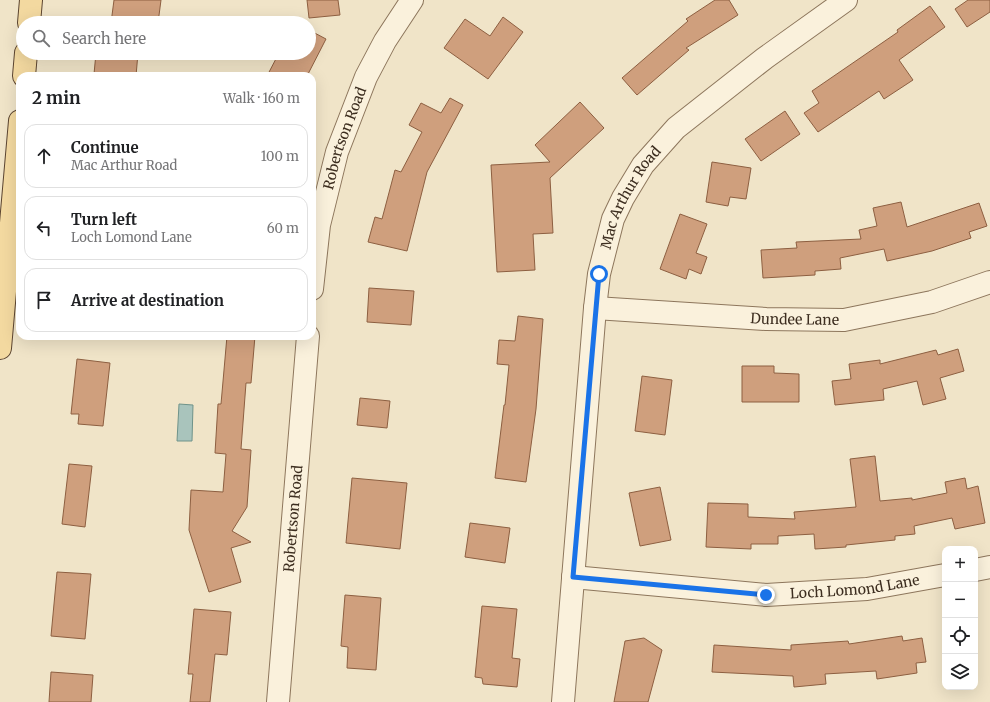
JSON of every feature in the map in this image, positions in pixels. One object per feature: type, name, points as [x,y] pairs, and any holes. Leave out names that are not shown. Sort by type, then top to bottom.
[{"type":"main road","points":[[30,16],[31,0]]},
{"type":"main road","points":[[24,72],[25,60]]},
{"type":"main road","points":[[0,348],[16,166]]},
{"type":"street","name":"Robertson Road","points":[[316,252],[319,225],[337,152],[366,78],[385,41],[412,0]]},
{"type":"street","name":"Mac Arthur Road","points":[[563,702],[595,308],[599,274],[613,219],[623,198],[643,165],[676,128],[765,58],[846,0]]},
{"type":"street","name":"Dundee Lane","points":[[595,308],[766,319],[844,320],[932,302],[990,282]]},
{"type":"street","name":"Robertson Road","points":[[278,702],[308,340]]},
{"type":"street","points":[[978,569],[990,567]]},
{"type":"street","name":"Loch Lomond Lane","points":[[573,577],[766,595],[867,589],[942,576]]},
{"type":"water","points":[[179,404],[193,405],[192,441],[177,441]]},
{"type":"building","points":[[114,0],[161,0],[159,16],[112,16]]},
{"type":"building","points":[[307,0],[338,0],[340,15],[316,17],[316,16],[309,16]]},
{"type":"building","points":[[715,0],[729,0],[738,15],[686,48],[689,50],[637,95],[622,78],[688,21],[686,19]]},
{"type":"building","points":[[968,0],[990,0],[990,12],[967,27],[955,9]]},
{"type":"building","points":[[930,6],[945,27],[899,60],[913,80],[884,99],[879,91],[818,132],[804,113],[819,103],[812,91],[898,32],[897,30]]},
{"type":"building","points":[[503,17],[523,32],[488,79],[444,48],[465,19],[490,36]]},
{"type":"building","points":[[316,34],[326,39],[316,58]]},
{"type":"building","points":[[95,60],[137,60],[136,72],[94,72]]},
{"type":"building","points":[[275,60],[315,60],[309,72],[269,72]]},
{"type":"building","points":[[450,98],[463,105],[427,172],[407,251],[368,242],[375,217],[382,219],[395,170],[401,172],[422,132],[409,125],[421,103],[441,113]]},
{"type":"building","points":[[580,102],[604,128],[550,178],[553,233],[533,234],[535,270],[497,272],[491,165],[550,162],[535,145]]},
{"type":"building","points":[[785,111],[800,134],[761,161],[745,139]]},
{"type":"building","points":[[712,162],[751,168],[746,199],[730,197],[728,206],[706,202]]},
{"type":"building","points":[[901,202],[907,227],[979,203],[987,226],[969,232],[971,238],[932,251],[887,261],[884,249],[840,258],[841,269],[815,271],[815,275],[763,278],[761,250],[797,248],[796,242],[861,239],[859,230],[877,226],[873,208]]},
{"type":"building","points":[[680,214],[707,224],[696,253],[707,257],[701,274],[689,269],[686,279],[660,269]]},
{"type":"building","points":[[369,288],[414,291],[411,325],[367,322]]},
{"type":"building","points":[[518,316],[543,319],[536,409],[526,482],[495,478],[509,365],[497,364],[499,340],[515,341]]},
{"type":"building","points":[[227,340],[255,340],[251,383],[246,383],[241,449],[251,450],[247,507],[232,531],[251,542],[231,548],[241,582],[209,592],[189,530],[191,490],[223,492],[226,454],[215,453],[218,404],[221,404]]},
{"type":"building","points":[[958,349],[964,371],[940,378],[946,399],[923,405],[917,381],[883,389],[884,400],[835,405],[832,381],[851,379],[849,364],[880,360],[880,364],[936,350],[938,355]]},
{"type":"building","points":[[77,359],[110,363],[103,426],[78,424],[79,414],[71,414]]},
{"type":"building","points":[[742,366],[774,366],[774,373],[799,374],[799,402],[742,402]]},
{"type":"building","points":[[642,376],[672,380],[665,435],[635,431]]},
{"type":"building","points":[[360,398],[390,401],[387,428],[357,425]]},
{"type":"building","points":[[875,456],[880,501],[912,498],[912,500],[947,493],[945,482],[965,478],[967,489],[978,486],[985,523],[955,529],[952,518],[914,526],[915,534],[895,536],[895,540],[846,545],[846,547],[815,549],[814,534],[778,536],[778,544],[751,544],[751,549],[706,547],[708,503],[748,504],[748,517],[795,519],[794,512],[856,507],[850,459]]},
{"type":"building","points":[[69,464],[92,466],[85,527],[62,524]]},
{"type":"building","points":[[352,478],[407,483],[400,549],[346,543]]},
{"type":"building","points":[[660,487],[671,540],[640,546],[629,493]]},
{"type":"building","points":[[470,523],[510,528],[505,563],[465,557]]},
{"type":"building","points":[[57,572],[91,574],[85,639],[51,636]]},
{"type":"building","points":[[345,595],[381,598],[376,670],[347,668],[348,647],[341,646]]},
{"type":"building","points":[[482,606],[517,609],[512,658],[520,659],[517,687],[483,684],[482,678],[475,677]]},
{"type":"building","points":[[194,609],[231,612],[227,655],[215,654],[210,702],[190,702],[193,674],[188,674]]},
{"type":"building","points":[[902,636],[903,641],[922,638],[926,662],[916,663],[917,673],[877,679],[876,671],[825,674],[826,684],[794,687],[793,676],[712,672],[714,645],[791,650],[791,645],[848,641],[849,644]]},
{"type":"building","points":[[644,638],[662,650],[648,702],[614,702],[625,641]]},
{"type":"building","points":[[51,672],[93,675],[91,702],[49,702]]},
{"type":"route","points":[[599,274],[573,577],[766,595]]}]
